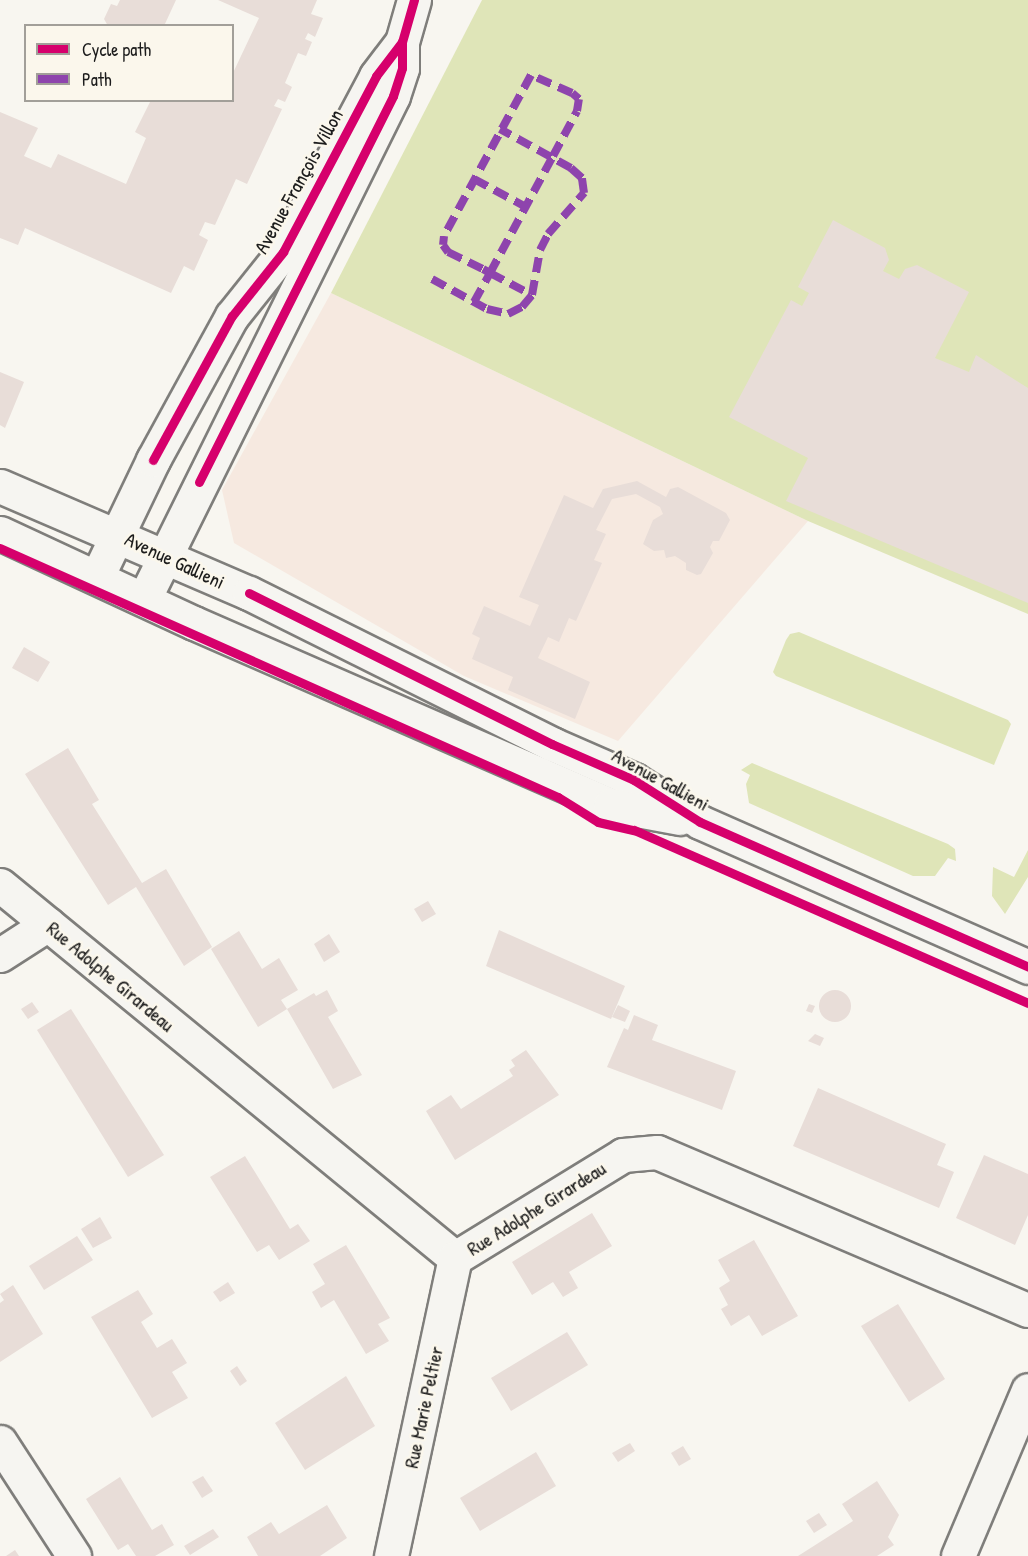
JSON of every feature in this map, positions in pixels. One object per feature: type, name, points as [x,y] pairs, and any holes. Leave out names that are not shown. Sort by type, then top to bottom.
[{"type":"street","name":"Avenue François Villon","points":[[144,599],[163,556],[393,96],[402,68],[402,42],[414,0]]},
{"type":"street","name":"Avenue François Villon","points":[[97,578],[117,533],[232,316],[283,252],[376,76],[402,42]]},
{"type":"street","name":"Avenue Gallieni","points":[[0,486],[117,533],[163,556],[249,593],[634,780],[700,822],[1028,967]]},
{"type":"street","name":"Avenue Gallieni","points":[[0,533],[610,805],[700,822]]},
{"type":"street","name":"Rue Adolphe Girardeau","points":[[0,885],[455,1258],[623,1155],[657,1152],[1028,1310]]},
{"type":"street","points":[[0,955],[48,924]]},
{"type":"street","name":"Rue Marie Peltier","points":[[392,1556],[455,1258]]},
{"type":"street","points":[[958,1556],[1028,1390]]},
{"type":"street","points":[[0,1442],[74,1556]]},
{"type":"shaded area","points":[[331,293],[808,521],[618,741],[464,676],[234,543],[222,490]]},
{"type":"green space","points":[[482,0],[1028,0],[1028,614],[808,521],[331,293]]},
{"type":"green space","points":[[799,632],[1008,720],[1011,724],[994,765],[776,676],[773,672],[786,640],[790,634]]},
{"type":"green space","points":[[752,763],[948,844],[955,849],[956,861],[948,858],[935,876],[913,876],[749,803],[746,784],[750,775],[741,770]]},
{"type":"green space","points":[[1028,850],[1028,877],[1005,914],[992,896],[993,867],[1014,877]]},
{"type":"building","points":[[120,0],[176,0],[165,24],[107,24],[104,19],[111,4],[117,6]]},
{"type":"building","points":[[218,0],[317,0],[311,14],[323,18],[315,37],[308,33],[305,39],[312,42],[306,56],[298,53],[285,83],[292,87],[285,102],[278,99],[274,106],[282,109],[247,184],[236,179],[215,225],[205,222],[199,235],[208,240],[194,271],[184,266],[171,293],[25,228],[18,245],[0,238],[0,112],[38,128],[24,156],[51,168],[58,154],[126,184],[146,138],[135,132],[150,102],[234,102],[234,71],[259,18]]},
{"type":"building","points":[[833,220],[885,248],[889,260],[883,271],[899,279],[905,269],[917,265],[969,292],[935,358],[969,372],[976,355],[1028,388],[1028,603],[786,501],[808,458],[729,417],[791,300],[802,306],[809,293],[798,287]]},
{"type":"building","points":[[0,372],[24,382],[5,428],[0,425]]},
{"type":"building","points":[[637,481],[666,497],[670,489],[678,487],[726,513],[730,520],[719,541],[713,541],[710,547],[713,553],[701,574],[697,575],[686,570],[686,563],[675,556],[666,558],[664,550],[654,551],[643,544],[653,520],[663,514],[660,507],[636,494],[612,499],[596,530],[606,534],[594,560],[602,563],[576,621],[569,618],[559,642],[548,637],[538,658],[590,682],[575,719],[508,690],[513,677],[472,659],[480,638],[472,634],[484,606],[530,626],[539,605],[519,597],[564,495],[593,508],[603,489]]},
{"type":"building","points":[[24,647],[50,662],[38,682],[12,668]]},
{"type":"building","points":[[68,748],[99,800],[92,804],[142,883],[166,869],[212,947],[184,966],[136,887],[108,905],[25,774]]},
{"type":"building","points":[[428,901],[436,914],[422,922],[414,909]]},
{"type":"building","points":[[499,930],[625,986],[611,1019],[486,966]]},
{"type":"building","points":[[239,931],[262,969],[279,958],[298,990],[281,1000],[287,1009],[258,1027],[211,949]]},
{"type":"building","points":[[329,934],[340,952],[324,962],[314,944]]},
{"type":"building","points":[[327,990],[338,1011],[328,1017],[362,1075],[333,1089],[287,1009],[314,993],[316,996]]},
{"type":"building","points":[[835,990],[846,995],[851,1006],[846,1017],[835,1022],[824,1017],[819,1006],[824,995]]},
{"type":"building","points":[[32,1002],[39,1012],[28,1019],[21,1009]]},
{"type":"building","points":[[809,1004],[815,1006],[812,1013],[806,1011]]},
{"type":"building","points":[[618,1005],[630,1011],[625,1022],[612,1017]]},
{"type":"building","points":[[71,1009],[164,1155],[128,1177],[37,1030]]},
{"type":"building","points":[[634,1015],[658,1025],[652,1040],[736,1071],[722,1110],[607,1067],[624,1028],[628,1030]]},
{"type":"building","points":[[815,1034],[824,1038],[820,1046],[808,1041]]},
{"type":"building","points":[[526,1050],[559,1095],[455,1160],[426,1111],[451,1095],[461,1109],[513,1076],[509,1070],[515,1066],[511,1060]]},
{"type":"building","points":[[818,1088],[946,1144],[937,1165],[954,1172],[939,1208],[793,1146]]},
{"type":"building","points":[[984,1155],[1028,1174],[1028,1215],[1015,1245],[956,1218]]},
{"type":"building","points":[[245,1156],[290,1229],[298,1224],[310,1241],[279,1260],[269,1245],[257,1252],[210,1177]]},
{"type":"building","points":[[592,1213],[612,1246],[569,1272],[578,1288],[563,1297],[553,1282],[532,1295],[512,1262]]},
{"type":"building","points":[[100,1217],[112,1238],[93,1248],[81,1229]]},
{"type":"building","points":[[77,1236],[93,1260],[44,1290],[29,1266]]},
{"type":"building","points":[[754,1240],[798,1316],[762,1336],[749,1315],[731,1326],[721,1309],[728,1305],[719,1288],[730,1281],[718,1260]]},
{"type":"building","points":[[346,1245],[390,1318],[378,1324],[389,1341],[366,1354],[334,1300],[321,1308],[312,1292],[325,1284],[313,1264]]},
{"type":"building","points":[[228,1282],[235,1293],[220,1302],[213,1292]]},
{"type":"building","points":[[13,1285],[43,1334],[0,1362],[0,1303],[4,1300],[0,1294]]},
{"type":"building","points":[[138,1290],[153,1314],[141,1322],[157,1348],[172,1339],[187,1363],[172,1372],[188,1398],[152,1418],[91,1317]]},
{"type":"building","points":[[898,1304],[945,1379],[909,1402],[861,1326]]},
{"type":"building","points":[[567,1332],[588,1365],[511,1411],[491,1378]]},
{"type":"building","points":[[237,1366],[247,1381],[240,1386],[230,1371]]},
{"type":"building","points":[[346,1376],[375,1426],[305,1470],[275,1423]]},
{"type":"building","points":[[630,1443],[635,1451],[618,1462],[612,1453]]},
{"type":"building","points":[[683,1446],[691,1459],[679,1466],[671,1453]]},
{"type":"building","points":[[536,1452],[556,1486],[480,1531],[460,1498]]},
{"type":"building","points":[[203,1476],[213,1491],[202,1498],[192,1482]]},
{"type":"building","points":[[120,1477],[152,1530],[162,1524],[174,1545],[155,1556],[136,1556],[128,1544],[118,1550],[86,1499]]},
{"type":"building","points":[[877,1481],[899,1515],[888,1537],[894,1545],[877,1556],[798,1556],[853,1521],[842,1504]]},
{"type":"building","points":[[327,1505],[347,1538],[320,1556],[258,1556],[247,1537],[271,1522],[279,1534]]},
{"type":"building","points":[[819,1513],[827,1525],[814,1533],[806,1521]]},
{"type":"building","points":[[213,1529],[219,1537],[190,1555],[184,1546]]},
{"type":"building","points":[[15,1550],[19,1556],[6,1556]]},
{"type":"marked path","points":[[474,302],[490,273],[577,111],[579,99],[572,93],[531,75],[444,236],[443,245],[448,252],[483,269],[490,273],[532,295]]},
{"type":"marked path","points":[[432,279],[487,309],[508,314],[522,307],[532,295],[540,250],[548,234],[584,193],[582,178],[571,168],[500,129]]},
{"type":"marked path","points":[[474,179],[526,207]]},
{"type":"cycle path","points":[[153,460],[232,316],[283,252],[376,76],[402,42],[414,0]]},
{"type":"cycle path","points":[[199,482],[393,96],[402,68],[402,42]]},
{"type":"cycle path","points":[[0,548],[558,797],[598,822],[634,830],[1028,1003]]},
{"type":"cycle path","points":[[249,593],[552,744],[634,780],[700,822],[1028,967]]}]
